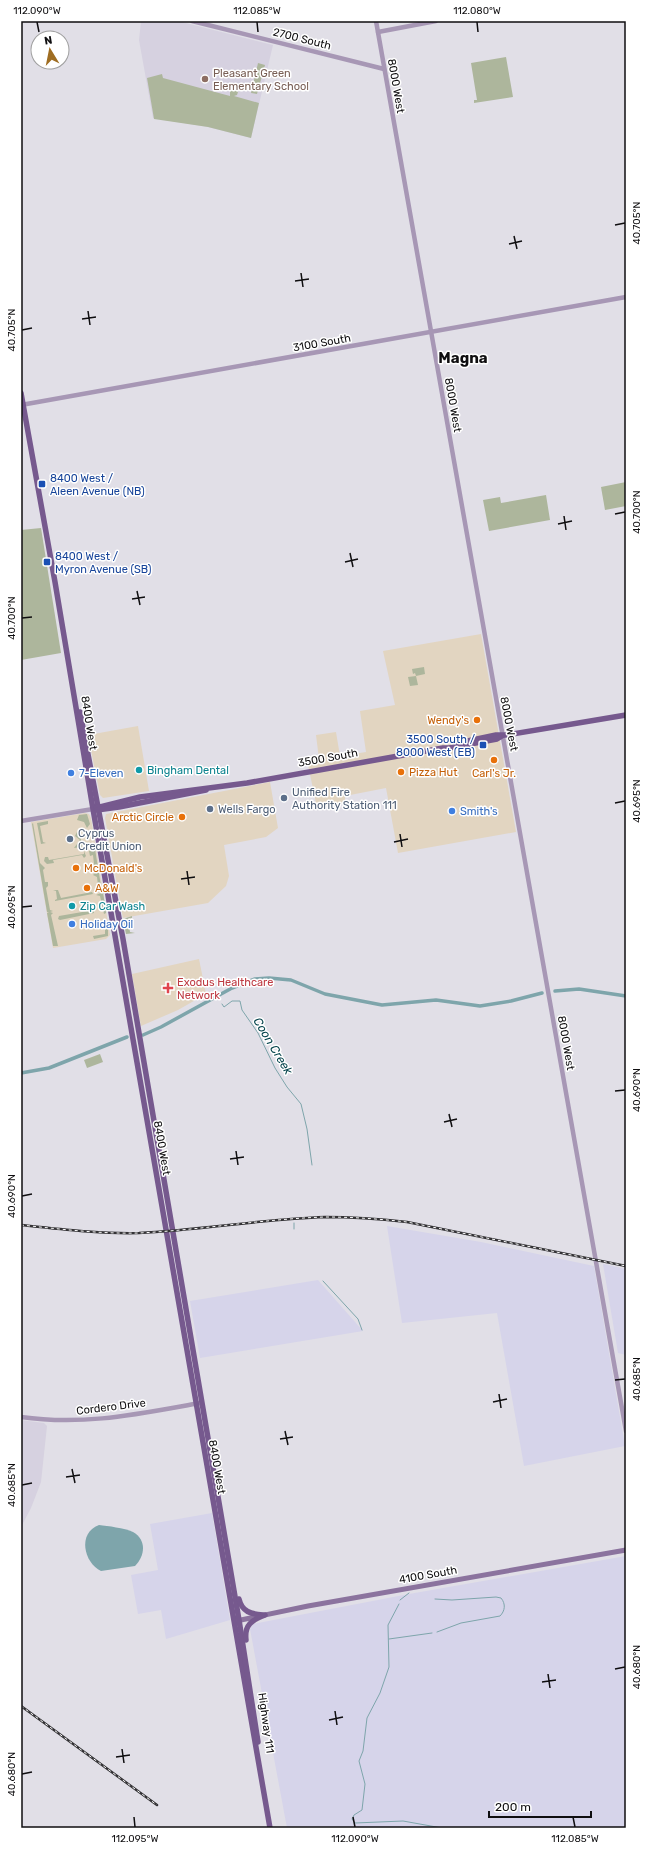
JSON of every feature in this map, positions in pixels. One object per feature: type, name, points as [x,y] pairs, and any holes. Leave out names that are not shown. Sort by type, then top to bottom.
[{"type":"main road","name":"8400 West","points":[[21,393],[72,678],[88,748],[97,809],[236,1621]]},
{"type":"main road","name":"3500 South","points":[[97,809],[174,797],[216,787],[449,748],[497,739],[502,736],[626,715]]},
{"type":"main road","name":"8400 West","points":[[199,1403],[230,1568],[236,1621]]},
{"type":"main road","name":"4100 South","points":[[236,1621],[626,1550]]},
{"type":"main road","points":[[230,1568],[242,1608],[251,1614],[265,1615]]},
{"type":"main road","points":[[256,1725],[255,1699],[245,1633],[252,1620],[265,1615]]},
{"type":"main road","name":"Highway 111","points":[[236,1621],[256,1725],[273,1828]]},
{"type":"main road","name":"Highway 111","points":[[236,1621],[270,1828]]},
{"type":"street","name":"2700 South","points":[[192,21],[384,69]]},
{"type":"street","name":"8000 West","points":[[376,21],[626,1431]]},
{"type":"street","points":[[378,32],[436,21]]},
{"type":"street","name":"3100 South","points":[[22,405],[626,297]]},
{"type":"street","name":"3500 South","points":[[21,820],[97,809]]},
{"type":"street","name":"Cordero Drive","points":[[21,1417],[58,1421],[92,1420],[199,1403]]},
{"type":"shaded area","name":"Pleasant Green Elementary School","points":[[141,21],[178,21],[273,45],[251,138],[208,127],[153,118],[139,40]]},
{"type":"shaded area","points":[[481,634],[516,832],[398,853],[386,788],[345,796],[345,803],[317,808],[307,760],[319,759],[316,735],[336,732],[340,756],[366,752],[360,711],[395,705],[383,651]]},
{"type":"shaded area","points":[[138,726],[149,791],[103,798],[100,795],[88,735]]},
{"type":"shaded area","points":[[270,782],[278,828],[266,837],[224,845],[229,876],[226,886],[208,903],[123,918],[105,818],[106,814]]},
{"type":"shaded area","points":[[85,813],[89,814],[91,818],[110,935],[106,939],[53,948],[31,822]]},
{"type":"shaded area","points":[[199,959],[206,994],[178,1010],[141,1026],[132,974]]},
{"type":"shaded area","points":[[387,1226],[481,1242],[594,1266],[625,1446],[524,1466],[497,1313],[402,1323]]},
{"type":"shaded area","points":[[603,1264],[626,1269],[626,1355],[618,1353]]},
{"type":"shaded area","points":[[318,1280],[363,1331],[200,1358],[190,1301]]},
{"type":"shaded area","points":[[21,1420],[44,1423],[47,1426],[41,1482],[31,1508],[21,1527]]},
{"type":"shaded area","points":[[212,1513],[230,1620],[166,1639],[161,1610],[138,1614],[131,1575],[158,1570],[150,1524]]},
{"type":"shaded area","points":[[99,1525],[125,1529],[138,1535],[141,1539],[143,1548],[141,1558],[135,1566],[101,1571],[90,1562],[85,1548],[85,1541],[92,1529]]},
{"type":"shaded area","points":[[626,1556],[626,1828],[287,1828],[250,1629],[253,1624],[409,1594]]},
{"type":"green space","points":[[506,57],[513,97],[474,103],[474,100],[477,100],[471,63]]},
{"type":"green space","points":[[258,63],[265,65],[257,94],[251,93]]},
{"type":"green space","points":[[162,74],[163,78],[230,96],[230,91],[234,88],[238,92],[237,95],[234,96],[259,103],[251,138],[208,127],[154,119],[147,78]]},
{"type":"green space","points":[[626,482],[626,506],[605,510],[601,487]]},
{"type":"green space","points":[[546,495],[550,520],[489,531],[483,500],[500,497],[501,503]]},
{"type":"green space","points":[[41,528],[61,653],[21,660],[21,530]]},
{"type":"green space","points":[[424,667],[425,674],[416,676],[415,673],[413,674],[412,669]]},
{"type":"green space","points":[[416,676],[418,685],[410,686],[408,677]]},
{"type":"green space","points":[[87,814],[90,824],[87,828],[84,822],[77,820],[79,815]]},
{"type":"green space","points":[[48,821],[48,824],[40,826],[43,842],[46,843],[41,844],[37,823]]},
{"type":"green space","points":[[33,823],[40,863],[45,868],[43,870],[45,882],[48,882],[48,886],[46,888],[50,910],[53,911],[50,912],[53,913],[51,915],[58,946],[53,946],[47,913],[49,912],[47,912]]},
{"type":"green space","points":[[77,832],[80,833],[82,847],[74,848],[80,840],[75,836]]},
{"type":"green space","points":[[95,849],[101,886],[97,887],[97,877],[93,875],[95,873],[93,855],[90,856],[89,851]]},
{"type":"green space","points":[[84,851],[86,856],[84,858],[82,855],[53,860],[54,863],[47,864],[44,861],[45,857],[48,857],[49,860],[84,854]]},
{"type":"green space","points":[[53,890],[58,890],[61,898],[92,892],[93,894],[55,901],[57,899],[56,891]]},
{"type":"green space","points":[[103,892],[106,913],[104,914],[100,896],[96,895]]},
{"type":"green space","points":[[94,910],[94,913],[60,920],[58,919],[59,916]]},
{"type":"green space","points":[[132,916],[132,918],[128,919],[130,932],[135,933],[126,934],[123,919]]},
{"type":"green space","points":[[108,924],[108,936],[94,939],[93,936],[105,934],[105,925]]},
{"type":"green space","points":[[100,1054],[103,1062],[87,1068],[84,1060]]},
{"type":"waterway","points":[[143,1035],[161,1027],[232,988],[255,979],[269,978],[291,980],[325,994],[382,1005],[436,1000],[480,1006],[511,1001],[542,993]]},
{"type":"waterway","points":[[555,991],[579,989],[626,996]]},
{"type":"waterway","name":"Coon Creek","points":[[222,1004],[224,1007],[232,1001],[240,1001],[242,1010],[258,1033],[275,1068],[287,1087],[301,1104],[307,1129],[312,1165]]},
{"type":"waterway","points":[[21,1073],[49,1068],[127,1037]]},
{"type":"waterway","name":"Coon Creek","points":[[294,1223],[294,1229]]},
{"type":"waterway","name":"Coon Creek","points":[[323,1281],[358,1319],[362,1330]]},
{"type":"waterway","name":"Coon Creek","points":[[400,1600],[409,1593]]},
{"type":"waterway","name":"Coon Creek","points":[[435,1599],[452,1600],[496,1597],[501,1598],[504,1605],[504,1610],[500,1616],[461,1623],[437,1632]]},
{"type":"waterway","name":"Coon Creek","points":[[399,1604],[388,1625],[389,1667],[380,1693],[367,1718],[363,1751],[359,1761],[365,1784],[362,1810],[354,1815],[352,1819],[355,1823],[403,1821],[442,1828]]},
{"type":"waterway","name":"Coon Creek","points":[[389,1639],[432,1633]]},
{"type":"railway","points":[[21,1225],[94,1232],[139,1233],[186,1230],[302,1218],[366,1218],[407,1222],[626,1266]]},
{"type":"railway","points":[[21,1706],[157,1805]]},
{"type":"place","name":"Pleasant Green Elementary School","points":[[205,79]]},
{"type":"place","name":"8400 West / Aleen Avenue (NB)","points":[[42,484]]},
{"type":"place","name":"8400 West / Myron Avenue (SB)","points":[[47,562]]},
{"type":"place","name":"Wendy's","points":[[477,720]]},
{"type":"place","name":"3500 South / 8000 West (EB)","points":[[483,745]]},
{"type":"place","name":"Carl's Jr.","points":[[494,760]]},
{"type":"place","name":"Bingham Dental","points":[[139,770]]},
{"type":"place","name":"Pizza Hut","points":[[401,772]]},
{"type":"place","name":"7-Eleven","points":[[71,773]]},
{"type":"place","name":"Unified Fire Authority Station 111","points":[[284,798]]},
{"type":"place","name":"Wells Fargo","points":[[210,809]]},
{"type":"place","name":"Smith's","points":[[452,811]]},
{"type":"place","name":"Arctic Circle","points":[[182,817]]},
{"type":"place","name":"Cyprus Credit Union","points":[[70,839]]},
{"type":"place","name":"McDonald's","points":[[76,868]]},
{"type":"place","name":"A&W","points":[[87,888]]},
{"type":"place","name":"Zip Car Wash","points":[[72,906]]},
{"type":"place","name":"Holiday Oil","points":[[72,924]]},
{"type":"place","name":"Exodus Healthcare Network","points":[[168,988]]},
{"type":"district","name":"Magna","points":[[463,358]]}]
